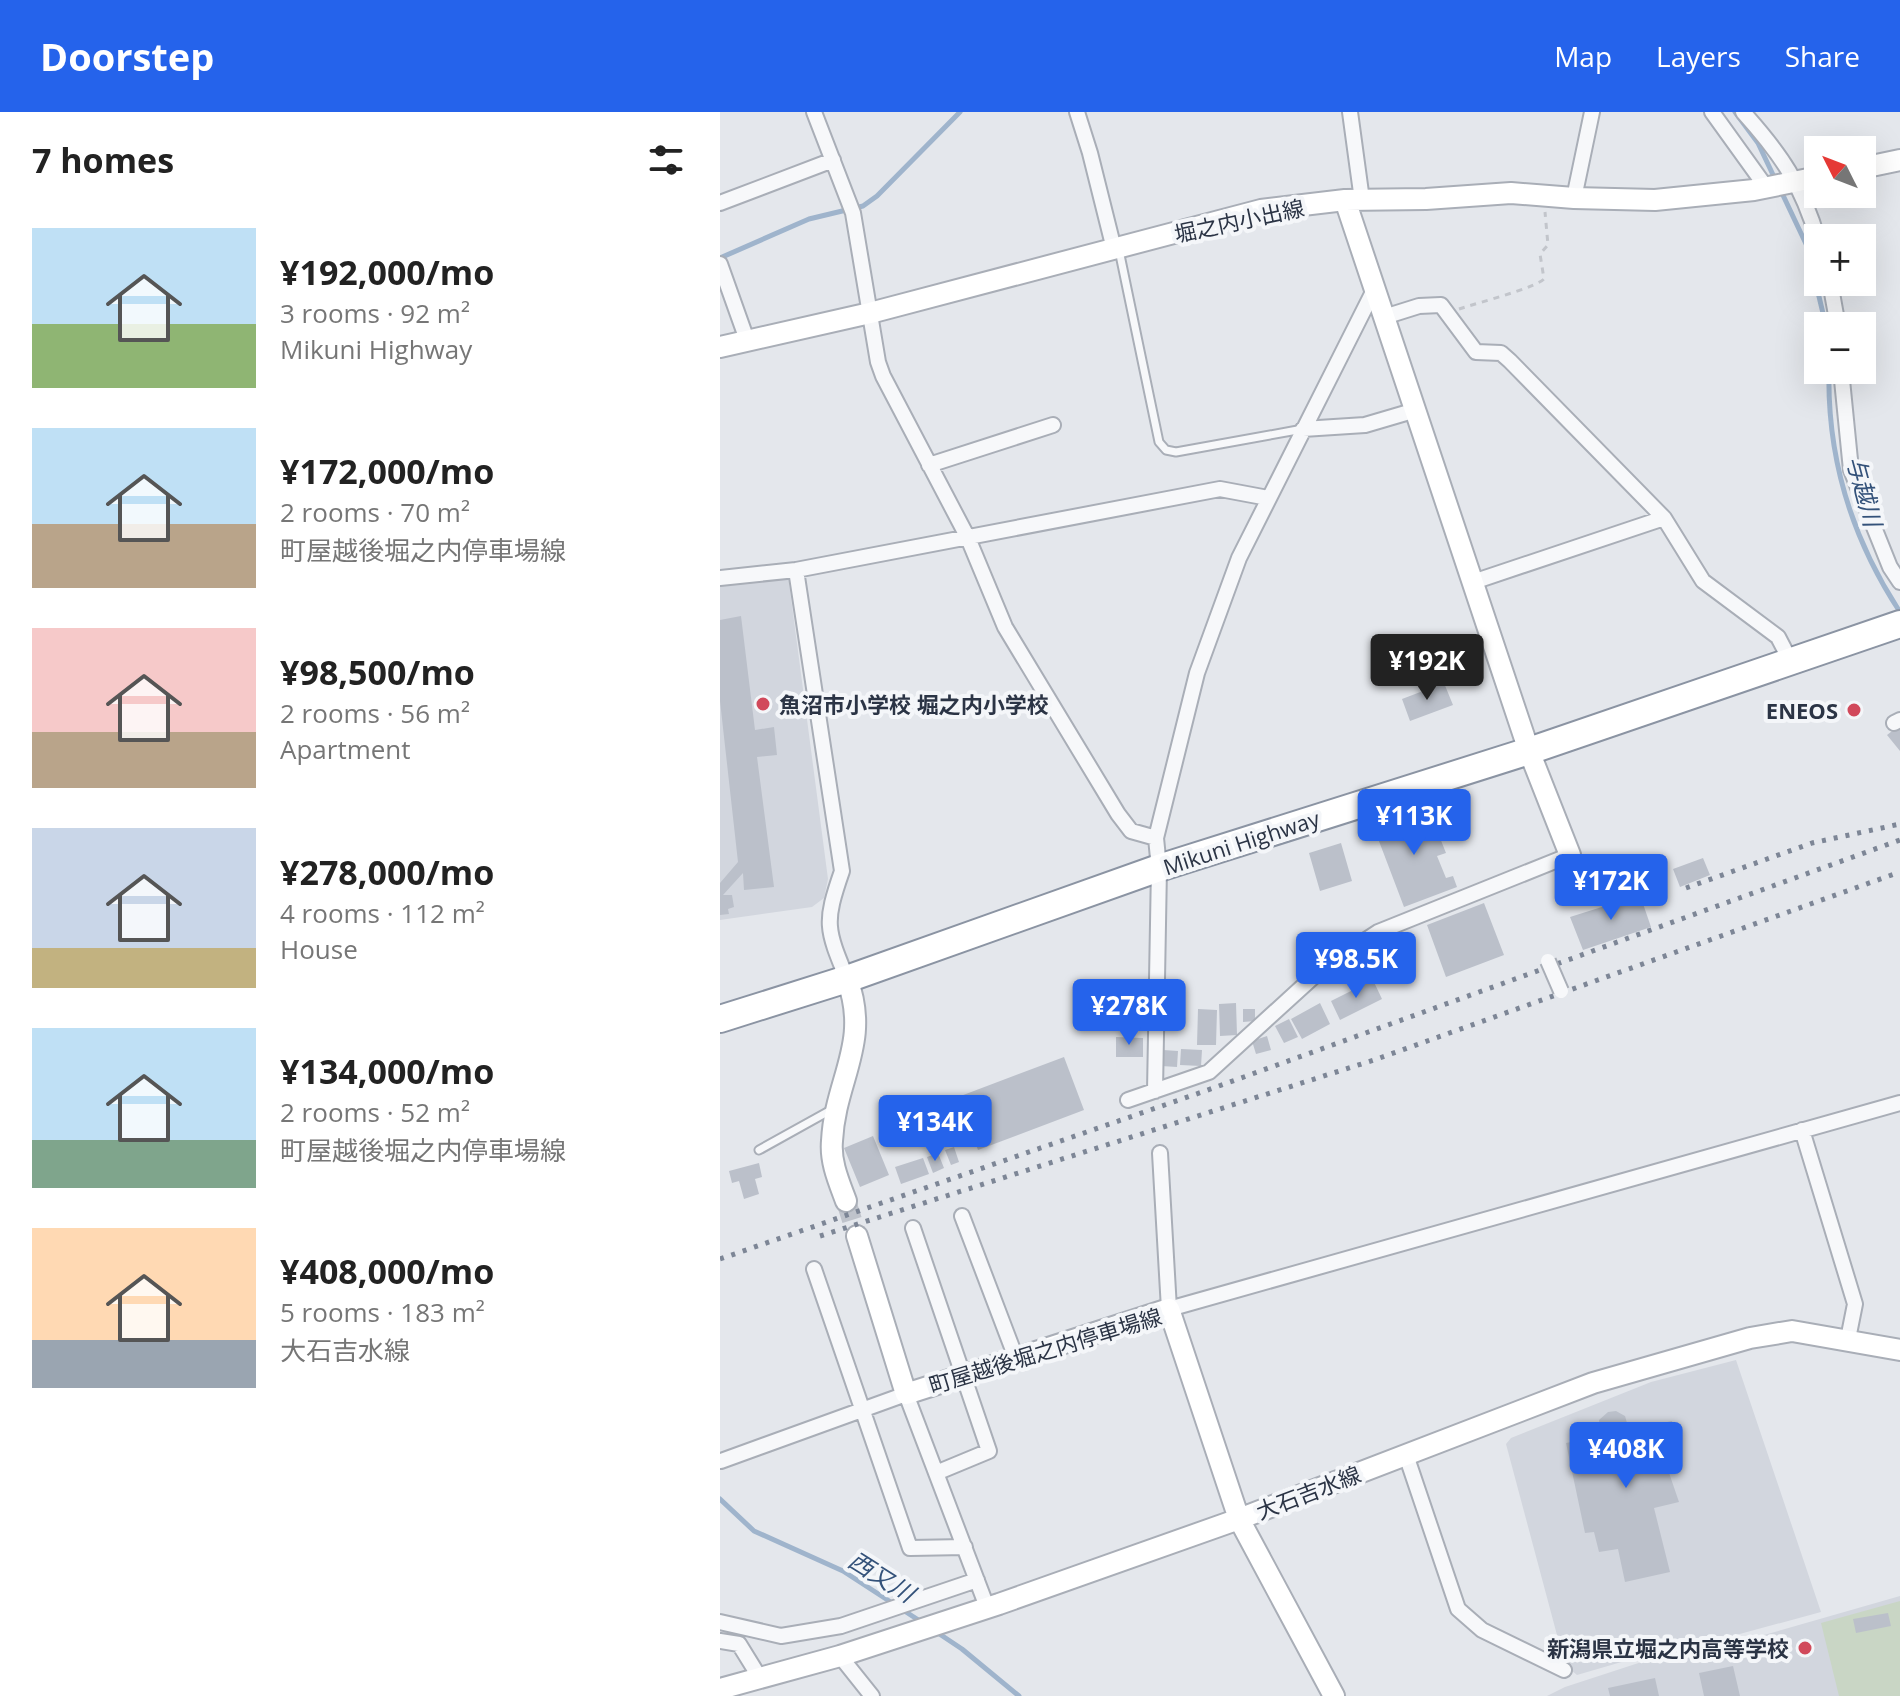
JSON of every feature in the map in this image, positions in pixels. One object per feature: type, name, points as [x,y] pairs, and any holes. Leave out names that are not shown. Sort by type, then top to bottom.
[{"type":"highway","name":"Mikuni Highway","points":[[720,1019],[847,979],[1159,868],[1529,751],[1791,662],[1897,632]]},
{"type":"main road","points":[[1876,165],[1900,160]]},
{"type":"main road","name":"堀之内小出線","points":[[720,347],[870,313],[1261,210],[1353,200],[1511,193],[1655,200],[1804,180]]},
{"type":"main road","points":[[1353,200],[1384,317],[1529,751],[1570,855]]},
{"type":"main road","points":[[846,1201],[833,1162],[831,1144],[837,1107],[857,1035],[856,1003],[847,979]]},
{"type":"main road","name":"町屋越後堀之内停車場線","points":[[857,1236],[906,1394],[1169,1309],[1239,1519],[1334,1696]]},
{"type":"main road","name":"大石吉水線","points":[[728,1690],[987,1607],[1239,1519],[1593,1383],[1750,1338],[1792,1331],[1900,1350]]},
{"type":"street","points":[[814,112],[851,208],[883,376],[968,538],[1005,627],[1118,814],[1131,831],[1156,838]]},
{"type":"street","points":[[1077,112],[1116,248]]},
{"type":"street","points":[[1350,112],[1353,200]]},
{"type":"street","points":[[1574,198],[1592,112]]},
{"type":"street","points":[[1712,112],[1767,187]]},
{"type":"street","points":[[1743,112],[1775,147],[1811,224]]},
{"type":"street","points":[[720,203],[833,160]]},
{"type":"street","points":[[720,264],[747,340]]},
{"type":"street","points":[[1155,1091],[1159,868],[1156,838],[1197,673],[1239,558],[1375,288]]},
{"type":"street","points":[[1384,317],[1419,306],[1441,305],[1476,352],[1501,353],[1664,518],[1703,581],[1778,637],[1791,662]]},
{"type":"street","points":[[1842,384],[1851,470],[1890,567],[1900,582]]},
{"type":"street","points":[[1303,429],[1365,425],[1416,410]]},
{"type":"street","points":[[929,465],[1053,425]]},
{"type":"street","points":[[720,578],[796,570],[1220,489],[1268,498]]},
{"type":"street","points":[[1473,582],[1664,518]]},
{"type":"street","points":[[796,570],[842,871],[828,910],[828,926],[847,979]]},
{"type":"street","points":[[1128,1100],[1209,1072],[1323,968],[1378,932],[1570,855]]},
{"type":"street","points":[[1548,961],[1561,991]]},
{"type":"street","points":[[1160,1153],[1169,1309],[1900,1103]]},
{"type":"street","points":[[1802,1130],[1855,1304],[1848,1339]]},
{"type":"street","points":[[962,1216],[1016,1358]]},
{"type":"street","points":[[913,1228],[989,1451],[936,1473]]},
{"type":"street","points":[[814,1269],[910,1548],[965,1547]]},
{"type":"street","points":[[721,1461],[906,1394],[987,1607]]},
{"type":"street","points":[[1406,1455],[1458,1609],[1482,1630],[1564,1670]]},
{"type":"street","points":[[720,1622],[781,1636],[841,1626],[977,1580]]},
{"type":"street","points":[[720,1641],[739,1644],[760,1678]]},
{"type":"street","points":[[840,1656],[872,1696]]},
{"type":"lane","points":[[1116,248],[1159,442],[1166,450],[1176,452],[1303,429]]},
{"type":"lane","points":[[759,1150],[837,1107]]},
{"type":"path","points":[[1448,313],[1505,292],[1537,285],[1544,279],[1540,254],[1548,245],[1544,196]]},
{"type":"shaded area","name":"魚沼市小学校 堀之内小学校","points":[[788,575],[828,879],[824,898],[812,907],[720,920],[720,585]]},
{"type":"shaded area","points":[[1736,1360],[1821,1612],[1714,1641],[1666,1649],[1577,1675],[1565,1665],[1506,1444],[1511,1438],[1651,1382]]},
{"type":"shaded area","name":"新潟県立堀之内高等学校","points":[[1900,1596],[1900,1696],[1547,1696],[1565,1687],[1660,1656],[1729,1645]]},
{"type":"green space","points":[[1900,1601],[1900,1696],[1839,1696],[1821,1623]]},
{"type":"building","points":[[741,616],[755,730],[774,727],[777,755],[757,757],[774,887],[744,890],[743,873],[723,895],[732,895],[734,907],[728,909],[729,914],[720,915],[720,883],[738,862],[720,701],[720,620]]},
{"type":"building","points":[[1444,683],[1453,705],[1410,721],[1402,699]]},
{"type":"building","points":[[1900,725],[1900,751],[1887,735]]},
{"type":"building","points":[[1429,807],[1434,819],[1427,821],[1435,839],[1440,838],[1446,853],[1437,856],[1446,878],[1453,876],[1457,887],[1404,907],[1374,828]]},
{"type":"building","points":[[1341,843],[1352,881],[1320,891],[1309,853]]},
{"type":"building","points":[[1703,858],[1710,875],[1680,887],[1673,869]]},
{"type":"building","points":[[1640,895],[1651,927],[1583,950],[1570,917]]},
{"type":"building","points":[[1484,903],[1504,955],[1446,977],[1427,925]]},
{"type":"building","points":[[1373,980],[1382,999],[1340,1020],[1331,1001]]},
{"type":"building","points":[[1236,1003],[1237,1035],[1220,1036],[1219,1004]]},
{"type":"building","points":[[1320,1003],[1330,1024],[1302,1039],[1291,1019]]},
{"type":"building","points":[[1198,1009],[1217,1010],[1216,1045],[1197,1045]]},
{"type":"building","points":[[1243,1009],[1255,1009],[1255,1021],[1243,1022]]},
{"type":"building","points":[[1289,1019],[1298,1037],[1284,1043],[1275,1026]]},
{"type":"building","points":[[1267,1036],[1271,1050],[1256,1054],[1252,1041]]},
{"type":"building","points":[[1116,1037],[1143,1038],[1143,1057],[1116,1057]]},
{"type":"building","points":[[1181,1049],[1202,1050],[1201,1066],[1180,1065]]},
{"type":"building","points":[[1163,1050],[1178,1051],[1177,1067],[1161,1066]]},
{"type":"building","points":[[1064,1057],[1084,1110],[978,1150],[958,1097]]},
{"type":"building","points":[[873,1136],[889,1175],[860,1187],[844,1148]]},
{"type":"building","points":[[954,1147],[959,1162],[951,1165],[945,1150]]},
{"type":"building","points":[[938,1153],[944,1168],[933,1173],[927,1157]]},
{"type":"building","points":[[923,1158],[929,1174],[901,1184],[895,1167]]},
{"type":"building","points":[[759,1163],[762,1177],[755,1179],[759,1194],[744,1199],[739,1181],[732,1183],[729,1171]]},
{"type":"building","points":[[1616,1411],[1625,1416],[1629,1430],[1672,1421],[1680,1460],[1666,1464],[1679,1502],[1654,1508],[1670,1572],[1625,1582],[1618,1549],[1599,1552],[1594,1532],[1585,1533],[1566,1443],[1601,1436],[1599,1420],[1608,1412]]},
{"type":"building","points":[[1888,1613],[1891,1626],[1856,1633],[1853,1619]]},
{"type":"building","points":[[1733,1666],[1740,1696],[1704,1696],[1699,1673]]},
{"type":"building","points":[[1655,1678],[1659,1696],[1610,1696],[1608,1688]]},
{"type":"waterway","points":[[720,258],[809,219],[863,206],[877,196],[960,112]]},
{"type":"waterway","name":"与越川","points":[[1735,112],[1758,143],[1775,179]]},
{"type":"waterway","name":"与越川","points":[[1781,191],[1807,246],[1823,312]]},
{"type":"waterway","name":"与越川","points":[[1829,384],[1832,434],[1846,496],[1868,556],[1900,612]]},
{"type":"waterway","name":"西又川","points":[[720,1499],[754,1531],[843,1571],[923,1623]]},
{"type":"waterway","name":"西又川","points":[[935,1631],[1019,1696]]},
{"type":"tunnel","points":[[846,1201],[857,1236]]},
{"type":"railway","points":[[1686,888],[1812,843],[1900,824]]},
{"type":"railway","points":[[720,1259],[1205,1091],[1900,840]]},
{"type":"railway","points":[[820,1236],[1374,1060],[1900,872]]},
{"type":"place","name":"魚沼市小学校 堀之内小学校","points":[[763,704]]},
{"type":"place","name":"ENEOS","points":[[1854,710]]},
{"type":"place","name":"新潟県立堀之内高等学校","points":[[1805,1648]]}]
